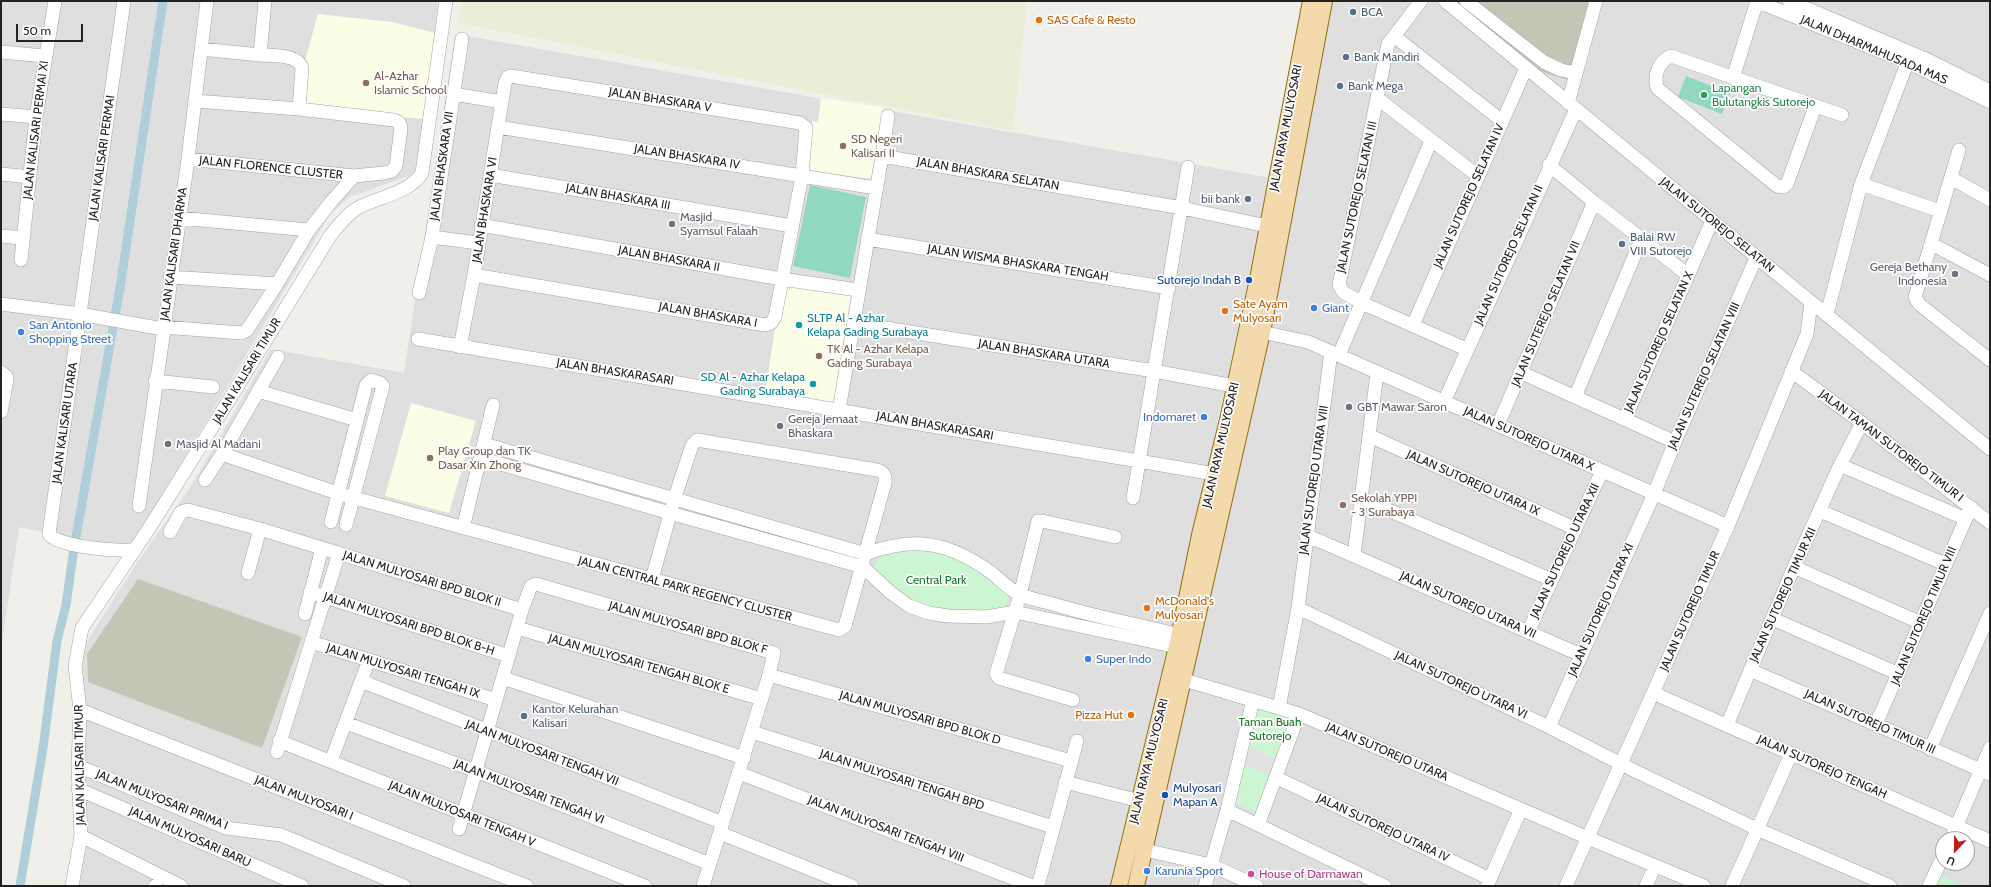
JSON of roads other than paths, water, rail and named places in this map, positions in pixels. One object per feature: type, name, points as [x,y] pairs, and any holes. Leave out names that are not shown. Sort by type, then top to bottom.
[{"type":"main road","name":"JALAN RAYA MULYOSARI","points":[[1287,161],[1311,1]]},
{"type":"main road","name":"JALAN RAYA MULYOSARI","points":[[1136,886],[1145,850],[1140,801],[1178,641],[1200,535],[1215,474],[1234,421],[1262,332],[1282,182],[1324,1]]},
{"type":"main road","name":"JALAN RAYA MULYOSARI","points":[[1119,886],[1142,827],[1181,679],[1234,421],[1234,386],[1258,279],[1266,226],[1282,182]]},
{"type":"street","name":"JALAN KALISARI PERMAI XI","points":[[21,260],[36,117],[55,1]]},
{"type":"street","name":"JALAN KALISARI PERMAI","points":[[82,315],[124,1]]},
{"type":"street","name":"JALAN KALISARI DHARMA","points":[[139,506],[155,381],[188,159],[207,1]]},
{"type":"street","points":[[260,55],[265,1]]},
{"type":"street","name":"JALAN KALISARI TIMUR","points":[[72,886],[81,836],[78,789],[80,710],[75,676],[80,634],[91,613],[135,549],[214,426],[330,236],[347,216],[358,208],[411,184],[422,174],[446,1]]},
{"type":"street","name":"JALAN SUTOREJO SELATAN III","points":[[1421,1],[1388,44],[1340,283],[1343,292],[1362,303],[1466,349]]},
{"type":"street","name":"JALAN SUTOREJO SELATAN","points":[[1445,1],[1990,449]]},
{"type":"street","points":[[1466,1],[1544,62],[1561,70],[1576,73]]},
{"type":"street","name":"JALAN SUTOREJO SELATAN II","points":[[1444,402],[1466,349],[1549,165],[1572,106],[1576,73],[1596,1]]},
{"type":"street","points":[[1733,78],[1756,1]]},
{"type":"street","name":"JALAN DHARMAHUSADA MAS","points":[[1756,1],[1909,57],[1990,102]]},
{"type":"street","name":"JALAN DHARMAHUSADA MAS","points":[[1789,1],[1909,57],[1990,91]]},
{"type":"street","points":[[1394,36],[1502,121]]},
{"type":"street","name":"JALAN BHASKARA VII","points":[[419,293],[432,237],[462,39]]},
{"type":"street","points":[[201,49],[294,58],[300,62],[302,68],[299,109]]},
{"type":"street","points":[[1,52],[45,56]]},
{"type":"street","points":[[1815,107],[1787,184],[1783,187],[1777,186],[1657,88],[1655,80],[1658,68],[1664,59],[1671,56],[1815,107],[1842,115]]},
{"type":"street","points":[[1827,314],[1861,184],[1909,57]]},
{"type":"street","name":"JALAN SUTOREJO SELATAN IV","points":[[1413,325],[1526,68]]},
{"type":"street","name":"JALAN BHASKARA VI","points":[[460,347],[474,275],[478,243],[506,80],[511,76]]},
{"type":"street","name":"JALAN BHASKARA V","points":[[511,76],[800,123],[806,130]]},
{"type":"street","name":"JALAN BHASKARA VII","points":[[453,94],[502,102]]},
{"type":"street","points":[[1378,98],[1431,141],[1478,176]]},
{"type":"street","name":"JALAN FLORENCE CLUSTER","points":[[188,159],[354,176],[384,173],[395,169],[401,128],[399,122],[394,120],[299,109],[194,101]]},
{"type":"street","points":[[1,114],[36,117]]},
{"type":"street","points":[[838,410],[888,116]]},
{"type":"street","name":"JALAN BHASKARA IV","points":[[498,127],[876,188]]},
{"type":"street","name":"JALAN BHASKARA I","points":[[474,275],[765,325],[771,323],[774,320],[802,176],[806,130]]},
{"type":"street","name":"JALAN SUTOREJO UTARA VIII","points":[[1279,708],[1298,608],[1306,535],[1335,353],[1362,303],[1431,141]]},
{"type":"street","points":[[1959,150],[1915,297],[1916,302],[1990,360]]},
{"type":"street","name":"JALAN BHASKARA SELATAN","points":[[882,156],[1182,208],[1266,226]]},
{"type":"street","points":[[1549,165],[1641,240],[1688,275]]},
{"type":"street","points":[[1133,498],[1188,167]]},
{"type":"street","points":[[1,174],[30,177]]},
{"type":"street","name":"JALAN BHASKARA III","points":[[490,175],[792,226]]},
{"type":"street","name":"JALAN FLORENCE CLUSTER","points":[[163,328],[242,333],[247,330],[277,284],[309,230],[354,176]]},
{"type":"street","points":[[1951,178],[1990,200]]},
{"type":"street","points":[[1861,184],[1940,211]]},
{"type":"street","name":"JALAN SUTEREJO SELATAN VII","points":[[1498,425],[1594,202]]},
{"type":"street","points":[[179,218],[309,230]]},
{"type":"street","name":"JALAN SUTOREJO SELATAN X","points":[[1625,419],[1712,221]]},
{"type":"street","name":"JALAN BHASKARA II","points":[[481,225],[781,279],[858,290]]},
{"type":"street","points":[[1,236],[23,238]]},
{"type":"street","name":"JALAN BHASKARA VII","points":[[432,237],[478,243]]},
{"type":"street","name":"JALAN WISMA BHASKARA TENGAH","points":[[867,239],[1168,288]]},
{"type":"street","points":[[1575,397],[1641,240]]},
{"type":"street","points":[[1932,244],[1990,275]]},
{"type":"street","name":"JALAN SUTEREJO SELATAN VIII","points":[[1654,494],[1675,442],[1756,258]]},
{"type":"street","points":[[170,277],[277,284]]},
{"type":"street","name":"JALAN SUTOREJO TIMUR","points":[[1566,886],[1623,764],[1728,526],[1807,334],[1811,302]]},
{"type":"street","points":[[1,304],[163,328]]},
{"type":"street","name":"JALAN SUTOREJO TIMUR","points":[[1807,334],[1827,314]]},
{"type":"street","name":"JALAN KALISARI UTARA","points":[[82,315],[49,531],[52,538],[68,543],[119,552],[135,549]]},
{"type":"street","name":"JALAN BHASKARA UTARA","points":[[854,323],[1154,371],[1234,386]]},
{"type":"street","name":"JALAN SUTOREJO UTARA X","points":[[1262,332],[1308,342],[1335,353],[1377,373],[1728,526]]},
{"type":"street","name":"JALAN BHASKARASARI","points":[[418,339],[1215,474]]},
{"type":"street","points":[[205,480],[222,454],[278,357]]},
{"type":"street","name":"JALAN TAMAN SUTOREJO TIMUR I","points":[[1791,371],[1862,422],[1990,523]]},
{"type":"street","points":[[1520,372],[1675,442]]},
{"type":"street","points":[[1354,555],[1377,373]]},
{"type":"street","points":[[1,412],[4,375]]},
{"type":"street","points":[[331,522],[340,494],[367,382],[371,380],[381,384],[382,386],[355,497],[346,525]]},
{"type":"street","points":[[155,381],[212,387]]},
{"type":"street","points":[[258,391],[357,420]]},
{"type":"street","points":[[463,528],[493,405]]},
{"type":"street","name":"JALAN SUTOREJO TIMUR XII","points":[[1727,724],[1794,567],[1840,465],[1862,422]]},
{"type":"street","name":"JALAN SUTOREJO UTARA IX","points":[[1370,436],[1576,529]]},
{"type":"street","name":"JALAN CENTRAL PARK REGENCY CLUSTER","points":[[222,454],[340,494],[463,528],[839,630],[845,626],[865,560],[885,483],[884,474],[877,470],[698,439],[692,445],[674,500]]},
{"type":"street","points":[[484,444],[674,500],[865,560],[890,593],[909,606],[929,612],[948,616],[986,617],[1015,612],[1078,626],[1178,641]]},
{"type":"street","points":[[480,458],[670,514],[865,560],[897,544],[942,547],[966,557],[989,571],[1020,595],[1178,641]]},
{"type":"street","points":[[1840,465],[1966,519]]},
{"type":"street","name":"JALAN SUTOREJO UTARA XII","points":[[1528,632],[1602,471]]},
{"type":"street","name":"JALAN SUTOREJO UTARA XI","points":[[1550,727],[1654,494]]},
{"type":"street","points":[[1360,498],[1552,580]]},
{"type":"street","points":[[652,579],[674,500]]},
{"type":"street","name":"JALAN SUTOREJO TIMUR VIII","points":[[1876,724],[1971,507]]},
{"type":"street","name":"JALAN MULYOSARI BPD BLOK II","points":[[170,532],[182,511],[188,510],[260,529],[522,610]]},
{"type":"street","points":[[1820,511],[1946,564]]},
{"type":"street","points":[[1073,700],[996,676],[1020,595],[1035,525],[1038,521],[1115,537]]},
{"type":"street","points":[[248,573],[260,529]]},
{"type":"street","name":"JALAN SUTOREJO UTARA VII","points":[[1306,535],[1581,655]]},
{"type":"street","points":[[305,614],[322,548]]},
{"type":"street","points":[[311,642],[339,553]]},
{"type":"street","points":[[1794,567],[1921,623]]},
{"type":"street","name":"JALAN MULYOSARI BPD BLOK F","points":[[522,610],[530,587],[536,584],[772,652],[774,657],[762,699],[703,886]]},
{"type":"street","name":"JALAN MULYOSARI BPD BLOK B-H","points":[[310,592],[509,656]]},
{"type":"street","name":"JALAN SUTOREJO UTARA VI","points":[[1298,608],[1550,727],[1758,829],[1890,886]]},
{"type":"street","points":[[459,829],[522,610]]},
{"type":"street","points":[[1078,626],[1081,612]]},
{"type":"street","points":[[1930,749],[1990,613]]},
{"type":"street","points":[[1773,619],[1899,674]]},
{"type":"street","name":"JALAN MULYOSARI TENGAH BLOK E","points":[[517,628],[762,699]]},
{"type":"street","name":"JALAN MULYOSARI TENGAH IX","points":[[311,642],[496,700]]},
{"type":"street","name":"JALAN MULYOSARI TENGAH V","points":[[311,642],[278,747],[331,761],[463,815],[645,886]]},
{"type":"street","points":[[331,761],[369,660]]},
{"type":"street","name":"JALAN SUTOREJO TIMUR III","points":[[1750,670],[1985,772]]},
{"type":"street","name":"JALAN MULYOSARI BPD BLOK D","points":[[769,675],[1071,762]]},
{"type":"street","points":[[503,678],[744,758]]},
{"type":"street","name":"JALAN SUTOREJO UTARA","points":[[1181,679],[1299,714],[1704,886]]},
{"type":"street","name":"JALAN MULYOSARI TENGAH VII","points":[[361,681],[722,828],[852,886]]},
{"type":"street","name":"JALAN SUTOREJO TENGAH","points":[[1654,693],[1990,841]]},
{"type":"street","points":[[1205,886],[1227,810],[1253,700]]},
{"type":"street","name":"JALAN MULYOSARI I","points":[[80,710],[527,886]]},
{"type":"street","points":[[1258,825],[1277,778],[1299,714]]},
{"type":"street","name":"JALAN MULYOSARI TENGAH VI","points":[[346,722],[476,770],[710,864]]},
{"type":"street","name":"JALAN MULYOSARI TENGAH BPD","points":[[752,732],[1053,828]]},
{"type":"street","points":[[1038,886],[1077,741]]},
{"type":"street","points":[[1954,831],[1985,772],[1990,748]]},
{"type":"street","points":[[1732,886],[1790,754]]},
{"type":"street","name":"JALAN MULYOSARI PRIMA I","points":[[78,766],[226,828],[281,835],[404,886]]},
{"type":"street","name":"JALAN MULYOSARI TENGAH VIII","points":[[739,773],[1033,886]]},
{"type":"street","name":"JALAN SUTOREJO UTARA IV","points":[[1277,778],[1488,882]]},
{"type":"street","points":[[1065,782],[1140,801]]},
{"type":"street","name":"JALAN MULYOSARI BARU","points":[[78,789],[302,886]]},
{"type":"street","points":[[1488,882],[1521,809]]},
{"type":"street","points":[[1227,810],[1385,886]]},
{"type":"street","points":[[81,836],[182,886]]},
{"type":"street","points":[[1145,850],[1211,865],[1257,886]]},
{"type":"street","points":[[1646,886],[1655,866]]},
{"type":"street","points":[[1929,886],[1936,871]]},
{"type":"waterway","points":[[20,886],[43,748],[57,641],[66,605],[74,548],[120,288],[163,1]]},
{"type":"place","name":"BCA","points":[[1353,12]]},
{"type":"place","name":"SAS Cafe & Resto","points":[[1039,20]]},
{"type":"place","name":"Bank Mandiri","points":[[1346,57]]},
{"type":"place","name":"Al-Azhar Islamic School","points":[[366,83]]},
{"type":"place","name":"Bank Mega","points":[[1340,86]]},
{"type":"place","name":"Lapangan Bulutangkis Sutorejo","points":[[1704,95]]},
{"type":"place","name":"SD Negeri Kalisari II","points":[[843,146]]},
{"type":"place","name":"bii bank","points":[[1248,199]]},
{"type":"place","name":"Masjid Syamsul Falaah","points":[[672,224]]},
{"type":"place","name":"Balai RW VIII Sutorejo","points":[[1622,244]]},
{"type":"place","name":"Gereja Bethany Indonesia","points":[[1955,274]]},
{"type":"place","name":"Sutorejo Indah B","points":[[1249,280]]},
{"type":"place","name":"Giant","points":[[1314,308]]},
{"type":"place","name":"Sate Ayam Mulyosari","points":[[1225,311]]},
{"type":"place","name":"SLTP Al - Azhar Kelapa Gading Surabaya","points":[[799,325]]},
{"type":"place","name":"San Antonio Shopping Street","points":[[21,332]]},
{"type":"place","name":"TK Al - Azhar Kelapa Gading Surabaya","points":[[819,356]]},
{"type":"place","name":"SD Al - Azhar Kelapa Gading Surabaya","points":[[813,384]]},
{"type":"place","name":"GBT Mawar Saron","points":[[1349,407]]},
{"type":"place","name":"Indomaret","points":[[1204,417]]},
{"type":"place","name":"Gereja Jemaat Bhaskara","points":[[780,426]]},
{"type":"place","name":"Masjid Al Madani","points":[[168,444]]},
{"type":"place","name":"Play Group dan TK Dasar Xin Zhong","points":[[430,458]]},
{"type":"place","name":"Sekolah YPPI - 3 Surabaya","points":[[1343,505]]},
{"type":"place","name":"McDonald's Mulyosari","points":[[1147,608]]},
{"type":"place","name":"Super Indo","points":[[1088,659]]},
{"type":"place","name":"Pizza Hut","points":[[1131,715]]},
{"type":"place","name":"Kantor Kelurahan Kalisari","points":[[524,716]]},
{"type":"place","name":"Mulyosari Mapan A","points":[[1165,795]]},
{"type":"place","name":"Karunia Sport","points":[[1147,871]]},
{"type":"place","name":"House of Darmawan","points":[[1251,874]]},
{"type":"park label","name":"Central Park","points":[[936,580]]},
{"type":"park label","name":"Taman Buah Sutorejo","points":[[1270,729]]}]
